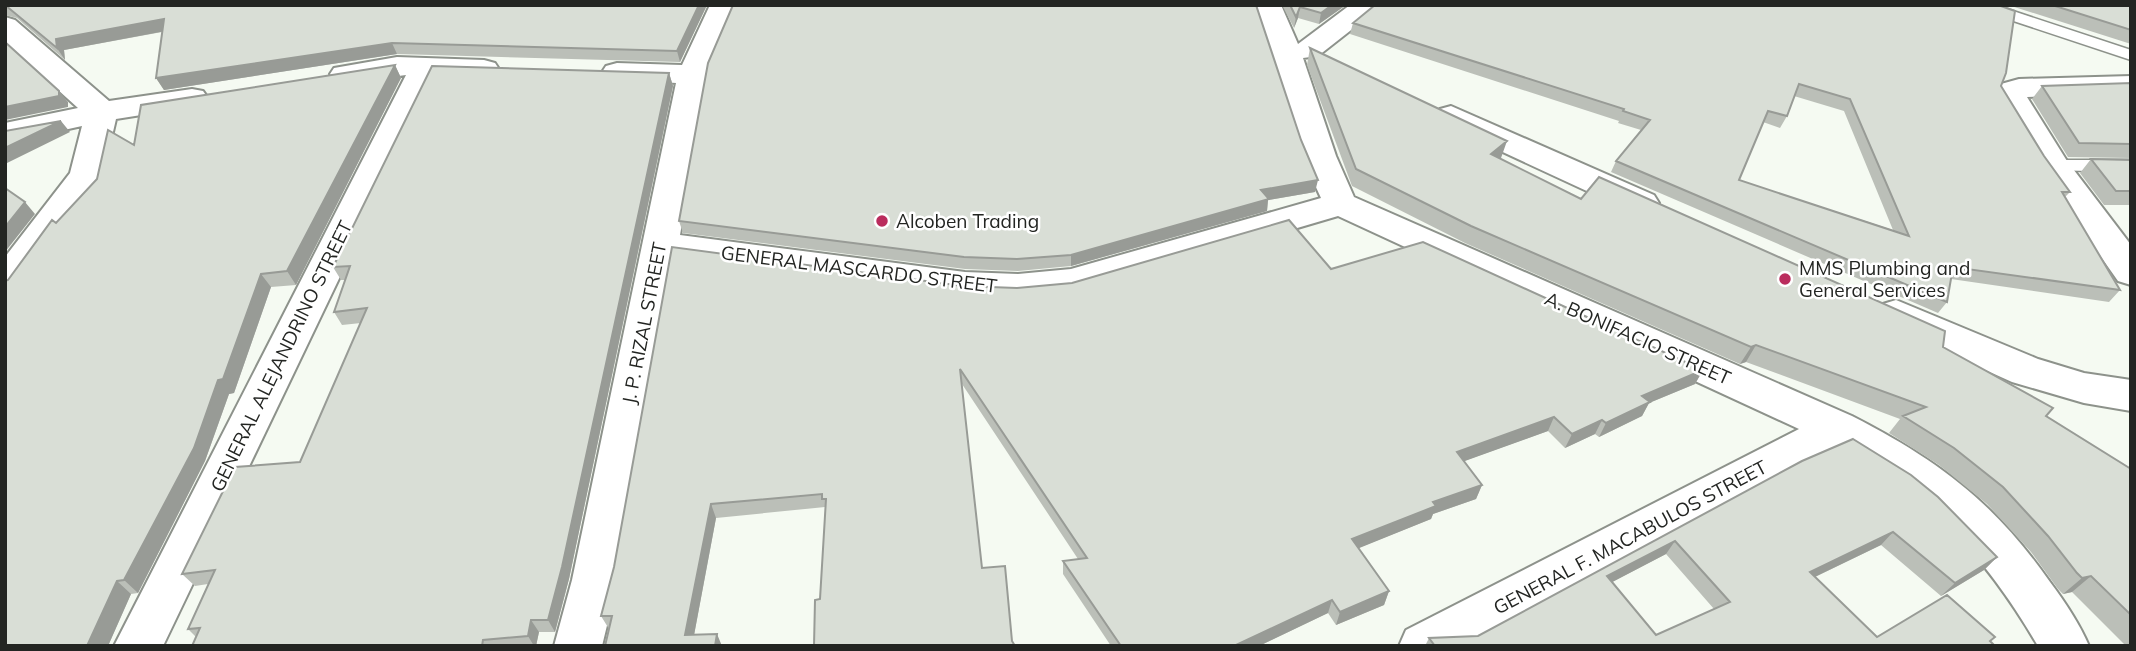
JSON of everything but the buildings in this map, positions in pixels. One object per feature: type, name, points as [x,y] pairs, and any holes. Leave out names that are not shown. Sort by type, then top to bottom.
[{"type":"street","name":"J. P. RIZAL STREET","points":[[579,646],[595,580],[693,74],[724,5]]},
{"type":"street","points":[[1267,5],[1310,52],[1326,177],[1341,204]]},
{"type":"street","points":[[1310,52],[1369,5]]},
{"type":"street","points":[[5,26],[102,112]]},
{"type":"street","points":[[317,78],[397,66],[519,69]]},
{"type":"street","name":"GENERAL ALEJANDRINO STREET","points":[[138,646],[425,67]]},
{"type":"street","points":[[586,71],[693,74]]},
{"type":"street","points":[[2128,266],[2054,166],[2011,96],[2012,91],[2019,88],[2131,85]]},
{"type":"street","points":[[5,133],[102,112],[223,93]]},
{"type":"street","points":[[1427,105],[1666,213]]},
{"type":"street","points":[[5,283],[86,175],[102,112]]},
{"type":"street","name":"GENERAL MASCARDO STREET","points":[[659,244],[965,285],[1018,288],[1071,282],[1341,204]]},
{"type":"street","name":"A. BONIFACIO STREET","points":[[1341,204],[1837,428],[1889,455],[1950,499],[2012,564],[2065,646]]},
{"type":"street","points":[[1864,300],[2026,371],[2084,388],[2131,396]]},
{"type":"street","name":"GENERAL F. MACABULOS STREET","points":[[1423,646],[1837,428]]},
{"type":"lane","points":[[1979,5],[2131,55]]},
{"type":"lane","points":[[2054,166],[2131,166]]},
{"type":"place","name":"Alcoben Trading","points":[[882,221]]},
{"type":"place","name":"MMS Plumbing and General Services","points":[[1785,279]]}]
